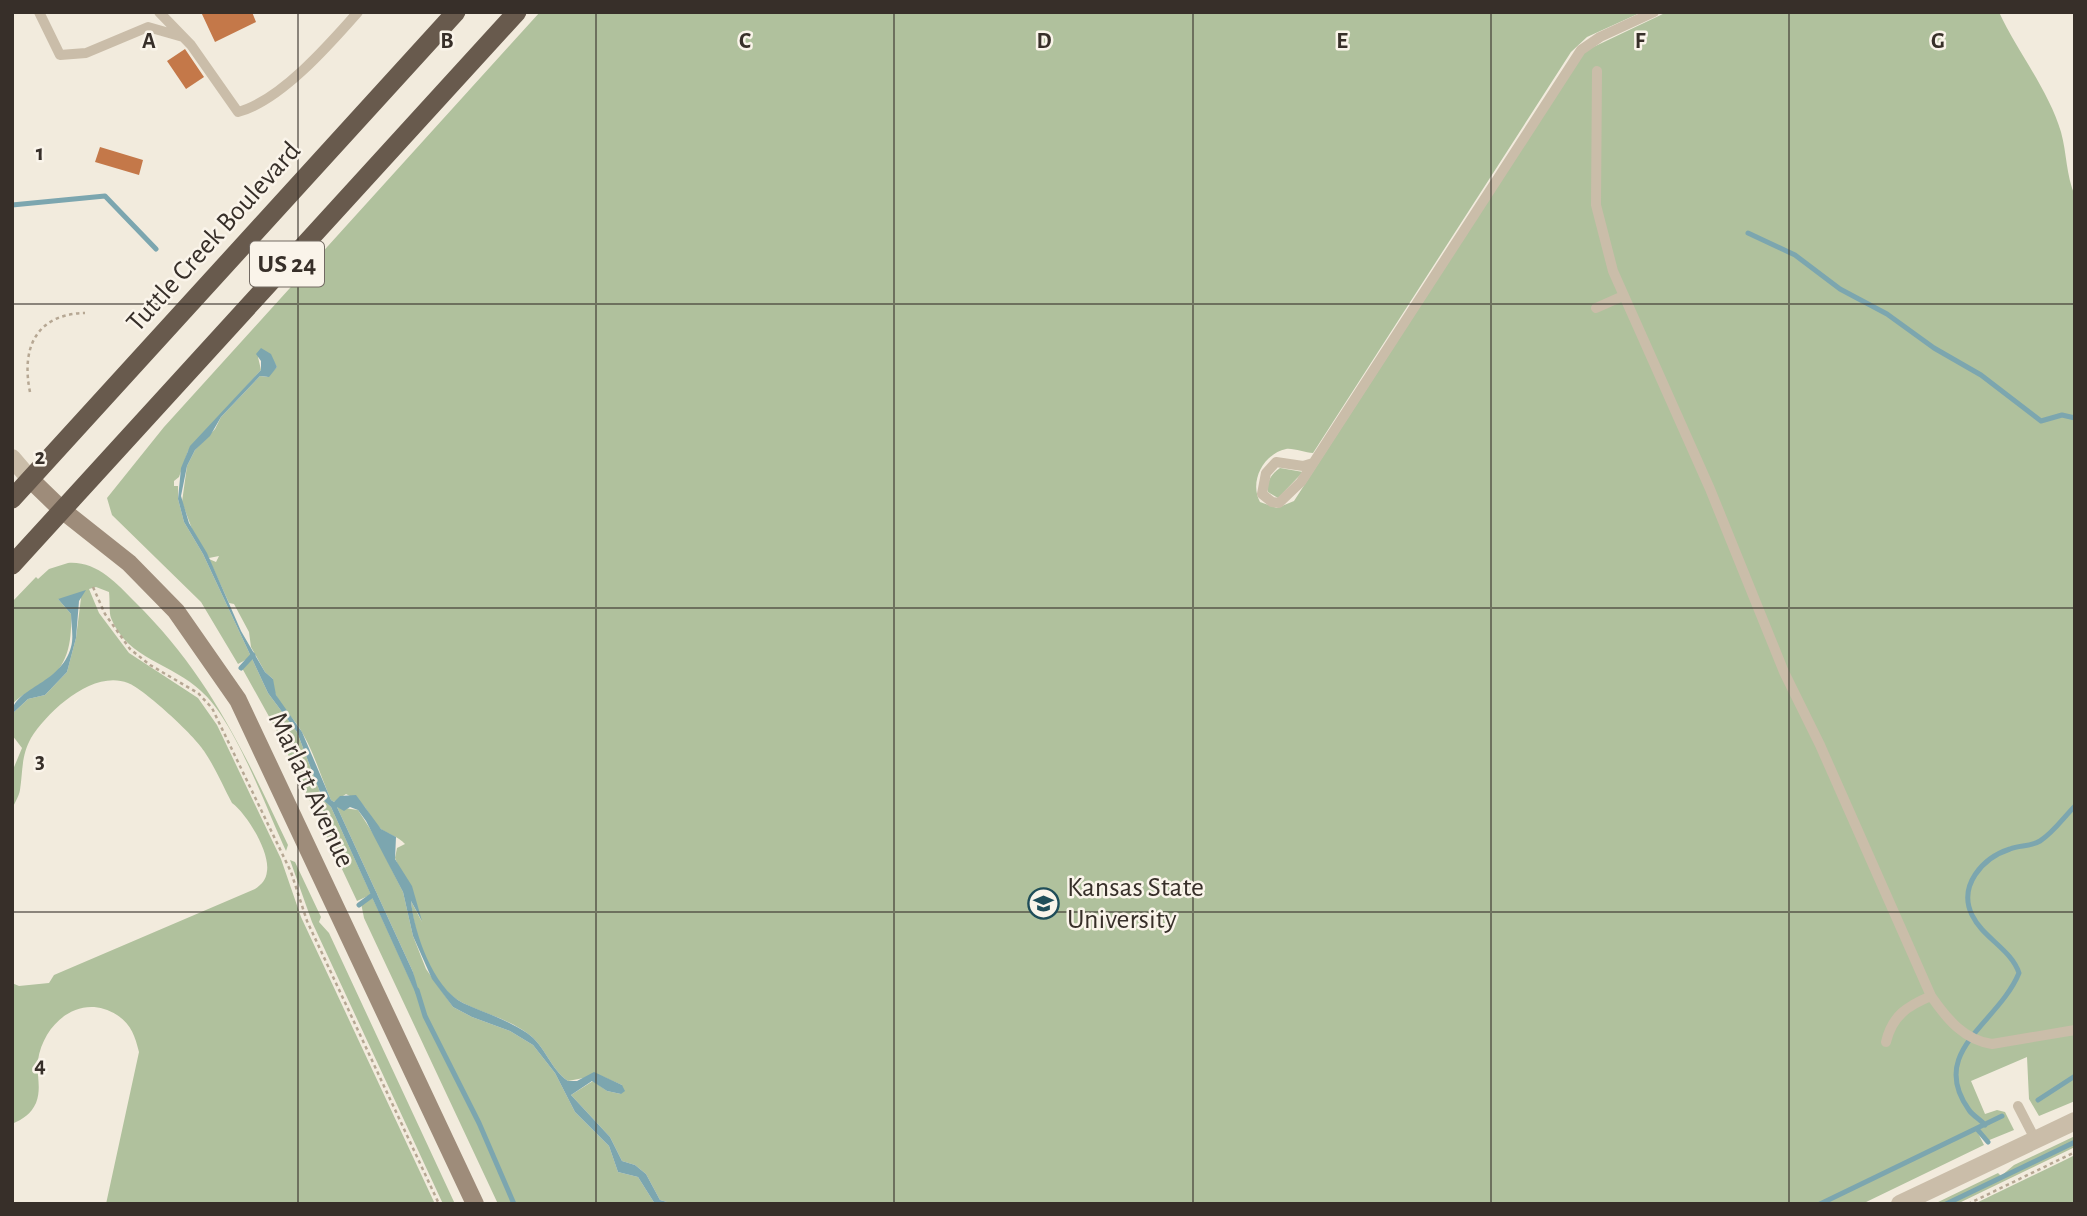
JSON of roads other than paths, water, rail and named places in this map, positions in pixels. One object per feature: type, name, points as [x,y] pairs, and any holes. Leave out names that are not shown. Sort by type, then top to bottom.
[{"type":"highway","name":"Tuttle Creek Boulevard","points":[[12,499],[456,12]]},
{"type":"highway","name":"US 24","points":[[12,565],[517,12]]},
{"type":"main road","name":"Marlatt Avenue","points":[[30,479],[62,510],[128,564],[176,611],[238,700],[475,1204]]},
{"type":"street","name":"Marlatt Avenue","points":[[12,458],[30,479]]},
{"type":"street","points":[[1900,1204],[2075,1121]]},
{"type":"lane","points":[[38,12],[60,55],[86,53],[148,27],[183,37]]},
{"type":"lane","points":[[159,12],[183,37],[238,111],[254,107],[282,88],[357,13]]},
{"type":"lane","points":[[1313,463],[1303,466],[1276,462],[1265,473],[1262,494],[1272,502],[1286,500],[1313,463],[1573,59],[1589,43],[1654,12]]},
{"type":"lane","points":[[1597,71],[1596,205],[1604,241],[1623,296],[1710,489],[1784,672],[1893,906],[1931,996],[1954,1025],[1979,1042],[1992,1044],[2075,1030]]},
{"type":"lane","points":[[1596,308],[1623,296]]},
{"type":"lane","points":[[1886,1042],[1889,1029],[1901,1012],[1931,996]]},
{"type":"lane","points":[[2018,1106],[2035,1139]]},
{"type":"water","points":[[261,348],[271,354],[277,367],[269,377],[260,376],[221,417],[210,436],[195,450],[187,466],[181,496],[189,523],[207,553],[241,631],[265,672],[273,679],[276,695],[302,732],[331,800],[334,802],[340,796],[356,795],[381,829],[396,837],[395,859],[412,886],[422,921],[411,901],[416,928],[427,958],[443,985],[452,996],[463,1003],[527,1033],[568,1081],[577,1081],[594,1072],[622,1085],[625,1091],[621,1094],[607,1091],[592,1081],[571,1095],[610,1137],[622,1161],[635,1165],[646,1174],[660,1200],[674,1204],[655,1204],[638,1177],[618,1172],[609,1146],[575,1112],[555,1073],[533,1045],[510,1031],[453,1007],[432,979],[413,936],[403,892],[366,821],[358,810],[350,807],[344,811],[337,807],[413,972],[420,995],[416,994],[331,807],[323,800],[297,732],[268,693],[203,554],[184,522],[178,499],[181,468],[190,446],[261,370],[261,361],[256,354]]},
{"type":"water","points":[[86,590],[79,601],[76,638],[67,672],[45,695],[28,699],[12,714],[14,705],[20,698],[58,670],[66,660],[71,647],[71,614],[58,599]]},
{"type":"waterway","points":[[12,205],[105,196],[156,249]]},
{"type":"waterway","points":[[1748,233],[1795,255],[1840,289],[1887,314],[1934,348],[1981,375],[2041,421],[2062,415],[2075,418]]},
{"type":"waterway","points":[[241,668],[253,655]]},
{"type":"waterway","points":[[1985,1125],[1969,1110],[1958,1089],[1956,1071],[1970,1038],[2009,991],[2019,973],[2010,957],[1972,915],[1968,904],[1970,884],[1975,874],[1990,859],[2010,849],[2040,841],[2075,806]]},
{"type":"waterway","points":[[359,905],[374,894]]},
{"type":"waterway","points":[[417,990],[425,1016],[479,1123],[514,1204]]},
{"type":"waterway","points":[[2038,1100],[2075,1076]]},
{"type":"waterway","points":[[1820,1204],[2002,1116]]},
{"type":"waterway","points":[[1977,1129],[1988,1142]]},
{"type":"waterway","points":[[1946,1204],[2075,1142]]},
{"type":"place","name":"Kansas State University","points":[[1044,904]]}]
